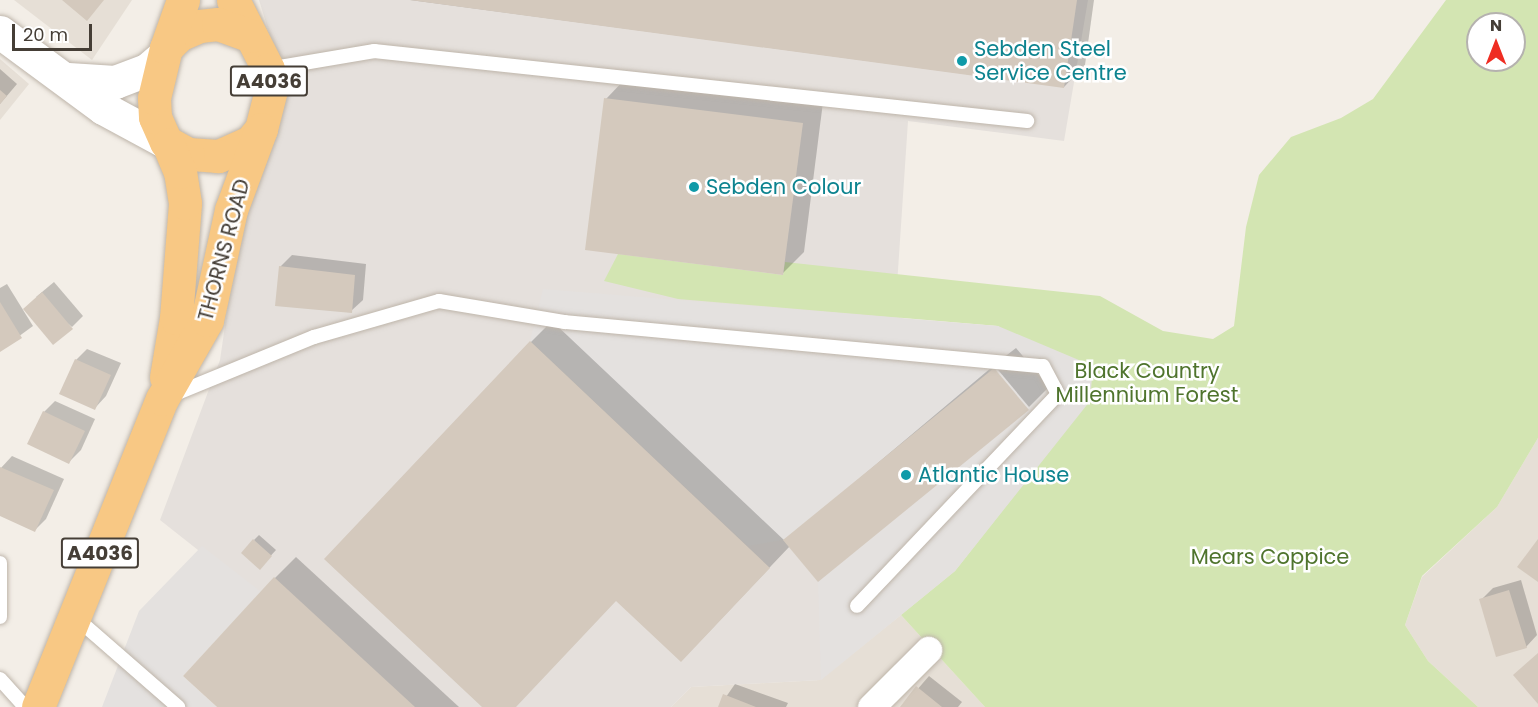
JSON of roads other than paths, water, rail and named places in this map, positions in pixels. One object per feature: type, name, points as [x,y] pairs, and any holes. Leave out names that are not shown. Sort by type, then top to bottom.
[{"type":"highway","name":"A4036","points":[[183,0],[164,53],[154,98],[155,117],[167,143],[188,154],[218,156],[250,142],[261,129],[271,90],[268,69],[233,0]]},
{"type":"highway","name":"A4036","points":[[164,53],[179,35],[199,26],[218,24],[251,36]]},
{"type":"highway","name":"THORNS ROAD","points":[[38,707],[162,399],[207,320],[231,210],[261,129]]},
{"type":"highway","name":"THORNS ROAD","points":[[162,399],[185,239],[180,172],[167,143]]},
{"type":"street","points":[[0,32],[68,79],[103,108],[167,143]]},
{"type":"street","points":[[68,79],[115,82],[147,70],[164,53]]},
{"type":"street","points":[[872,707],[928,650]]},
{"type":"lane","points":[[268,69],[374,51],[1027,121]]},
{"type":"lane","points":[[162,399],[314,337],[439,301],[565,322],[1043,366],[1058,394],[857,606]]},
{"type":"lane","points":[[0,563],[0,617]]},
{"type":"lane","points":[[75,617],[178,707]]},
{"type":"lane","points":[[0,679],[25,707]]},
{"type":"place","name":"Sebden Steel Service Centre","points":[[962,61]]},
{"type":"place","name":"Sebden Colour","points":[[694,187]]},
{"type":"place","name":"Atlantic House","points":[[906,475]]},
{"type":"park label","name":"Black Country Millennium Forest","points":[[1147,383]]},
{"type":"park label","name":"Mears Coppice","points":[[1270,557]]}]
